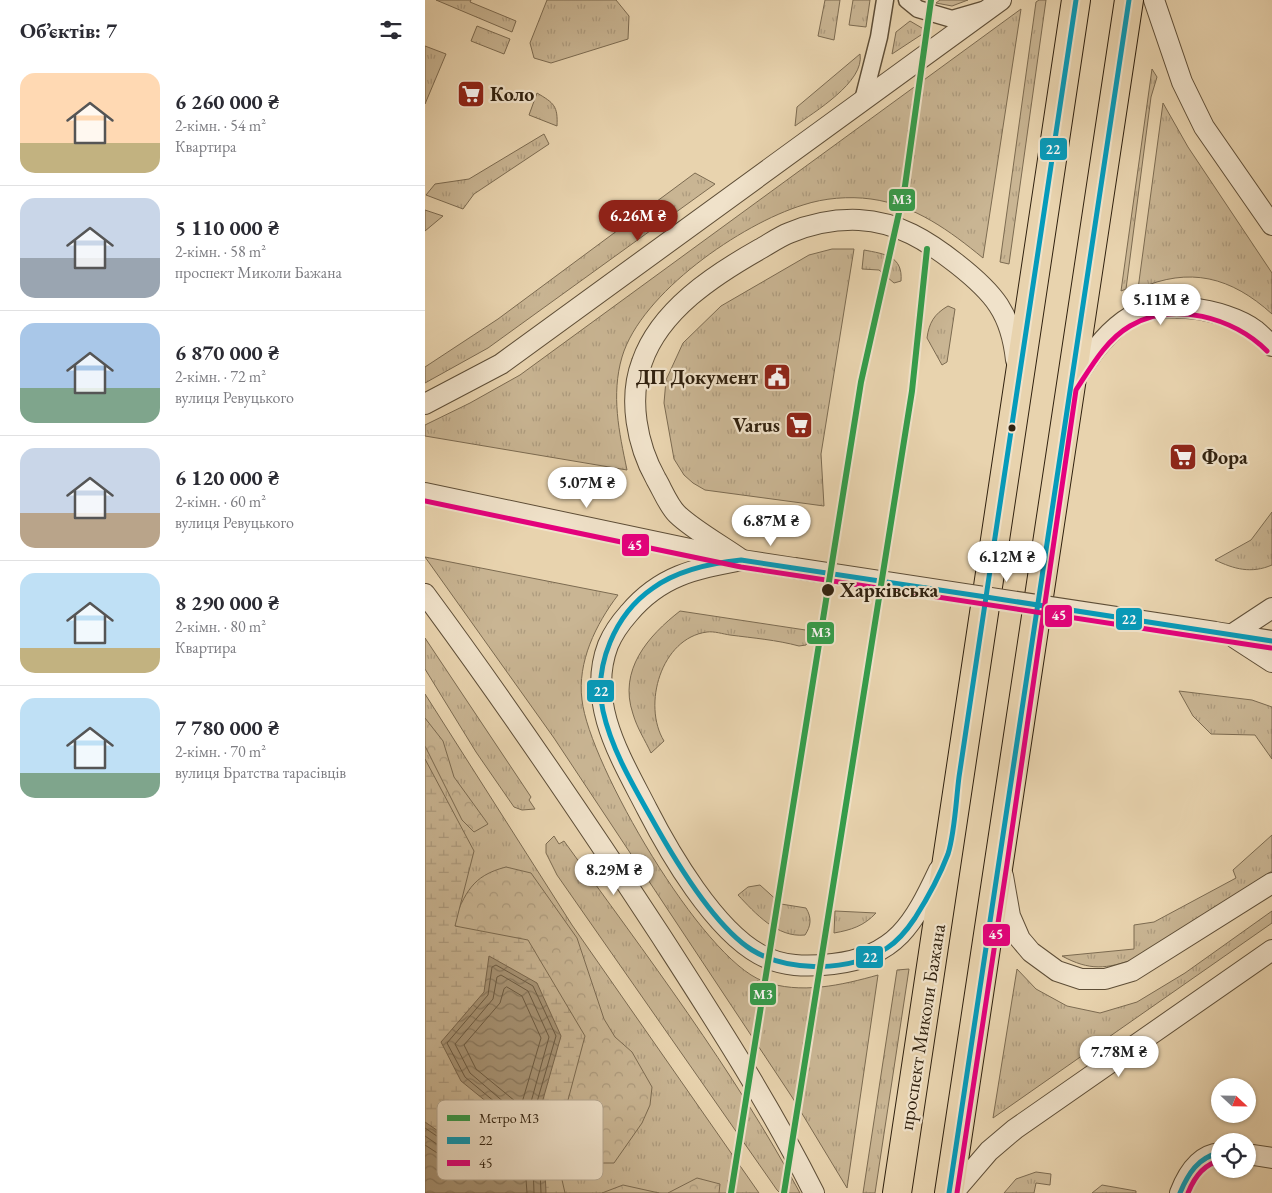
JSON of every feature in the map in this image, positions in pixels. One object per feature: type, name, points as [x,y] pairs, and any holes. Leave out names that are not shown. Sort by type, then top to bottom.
[{"type":"highway","name":"проспект Миколи Бажана","points":[[897,1193],[1017,378],[1076,0]]},
{"type":"highway","points":[[949,1193],[1000,863],[1069,387],[1129,0]]},
{"type":"street","points":[[863,100],[879,37],[885,0]]},
{"type":"street","points":[[907,0],[918,9],[952,19],[995,4]]},
{"type":"street","points":[[1154,0],[1182,82],[1204,127],[1272,225]]},
{"type":"street","points":[[425,404],[501,364],[995,4]]},
{"type":"street","points":[[742,560],[677,514],[649,466],[636,418],[636,387],[641,362],[653,339],[672,314],[691,296],[738,262],[788,233],[833,221],[862,220],[887,225],[914,234],[939,249],[979,282],[1004,312],[1013,335],[1017,378]]},
{"type":"street","points":[[1069,387],[1097,345],[1125,320],[1139,313],[1169,307],[1196,309],[1226,316],[1255,330],[1272,346]]},
{"type":"street","points":[[425,493],[742,560],[1272,641]]},
{"type":"street","points":[[742,560],[700,568],[667,579],[641,598],[621,622],[608,645],[603,670],[601,698],[607,726],[621,759],[670,852],[717,916],[741,942],[760,955],[787,965],[807,967],[845,963],[888,947],[905,930],[922,907],[948,853]]},
{"type":"street","points":[[425,594],[511,710],[658,932],[743,1063],[814,1193]]},
{"type":"street","points":[[1223,634],[1272,608]]},
{"type":"street","points":[[1223,634],[1272,662]]},
{"type":"street","points":[[1000,863],[1010,916],[1020,939],[1031,952],[1057,971],[1081,979],[1105,979],[1132,972],[1272,883]]},
{"type":"street","points":[[953,1193],[989,1151],[1015,1129],[1272,950]]},
{"type":"street","points":[[1180,1193],[1187,1176],[1198,1163],[1211,1155]]},
{"type":"street","points":[[1256,1155],[1272,1158]]},
{"type":"green space","points":[[436,0],[471,0],[470,2],[516,21],[512,32]]},
{"type":"green space","points":[[547,0],[616,0],[629,16],[628,39],[551,63],[534,58],[530,43]]},
{"type":"green space","points":[[825,0],[840,0],[834,40],[818,36]]},
{"type":"green space","points":[[853,0],[870,0],[866,27],[849,25]]},
{"type":"green space","points":[[940,0],[968,0],[952,6],[936,3]]},
{"type":"green space","points":[[1046,0],[1009,264],[1000,262],[1036,2]]},
{"type":"green space","points":[[1021,9],[983,258],[945,229],[917,213],[887,202],[863,198],[845,198],[828,199],[803,205],[778,214],[751,228],[696,264],[671,286],[650,309],[633,333],[622,357],[617,385],[617,414],[627,470],[425,436],[425,425],[520,375]]},
{"type":"green space","points":[[910,21],[927,31],[892,54],[896,32]]},
{"type":"green space","points":[[477,26],[510,39],[504,54],[471,41]]},
{"type":"green space","points":[[425,46],[446,54],[425,104]]},
{"type":"green space","points":[[860,54],[859,65],[855,75],[847,85],[837,95],[795,126],[797,107]]},
{"type":"green space","points":[[1152,69],[1157,77],[1151,97],[1126,289],[1121,291]]},
{"type":"green space","points":[[537,93],[556,109],[557,126],[529,115]]},
{"type":"green space","points":[[1163,103],[1188,147],[1272,273],[1272,314],[1257,301],[1241,291],[1209,279],[1175,278],[1138,289]]},
{"type":"green space","points":[[544,134],[549,144],[474,194],[463,209],[426,195],[435,184],[469,179]]},
{"type":"green space","points":[[695,173],[715,184],[488,348],[425,383],[425,367],[498,319]]},
{"type":"green space","points":[[425,210],[443,216],[425,231]]},
{"type":"green space","points":[[832,249],[854,249],[821,454],[824,506],[705,490],[684,475],[674,459],[664,403],[666,380],[683,343],[721,306],[809,255]]},
{"type":"green space","points":[[864,250],[885,255],[896,261],[901,273],[901,281],[894,283],[879,270],[862,269]]},
{"type":"green space","points":[[948,306],[955,309],[947,362],[942,365],[927,338],[933,319]]},
{"type":"green space","points":[[1272,512],[1272,565],[1250,570],[1229,566],[1215,560],[1251,540]]},
{"type":"green space","points":[[425,557],[618,595],[602,618],[585,658],[581,686],[582,700],[589,730],[626,811],[652,856],[681,899],[710,937],[738,965],[763,981],[777,985],[806,988],[836,985],[878,975],[847,1188],[792,1097],[554,738]]},
{"type":"green space","points":[[680,611],[812,631],[812,636],[806,645],[799,646],[707,632],[691,637],[678,646],[667,660],[660,675],[656,692],[655,710],[658,726],[664,741],[651,753],[633,714],[629,698],[630,683],[633,669],[647,643],[657,631]]},
{"type":"green space","points":[[425,638],[531,797],[529,800],[535,809],[522,810],[514,807],[476,752],[425,669]]},
{"type":"green space","points":[[1179,691],[1252,700],[1272,707],[1272,759],[1255,735],[1211,734],[1193,716]]},
{"type":"green space","points":[[425,694],[572,925],[759,1193],[425,1193]]},
{"type":"green space","points":[[425,718],[443,741],[454,777],[488,824],[474,832],[462,820],[425,746]]},
{"type":"green space","points":[[425,759],[474,851],[455,926],[528,940],[585,1036],[568,1100],[437,1100],[437,1180],[562,1180],[565,1193],[425,1193]]},
{"type":"green space","points":[[1272,835],[1272,871],[1135,959],[1115,965],[1098,967],[1081,964],[1062,956],[1134,949],[1134,925],[1154,922],[1236,878],[1233,870]]},
{"type":"green space","points":[[554,836],[559,844],[564,841],[718,1057],[747,1102],[800,1193],[780,1193],[777,1190],[557,875],[546,853],[546,844]]},
{"type":"green space","points":[[506,867],[531,873],[577,938],[604,1019],[615,1037],[632,1052],[652,1087],[650,1105],[642,1123],[614,1163],[603,1163],[603,1100],[542,1100],[511,957],[452,924],[461,903],[471,887],[485,875]]},
{"type":"green space","points":[[760,885],[781,904],[806,908],[810,922],[805,935],[785,933],[767,923],[738,895],[748,887]]},
{"type":"green space","points":[[835,911],[876,913],[857,927],[834,933]]},
{"type":"green space","points":[[1272,911],[1272,923],[993,1118],[1017,969],[1036,989],[1067,1006],[1100,1013],[1137,1002],[1185,973]]},
{"type":"green space","points":[[909,969],[875,1193],[863,1193],[897,970]]},
{"type":"green space","points":[[1036,1172],[1051,1174],[1050,1185],[1036,1183],[1034,1193],[1004,1193],[1016,1179]]},
{"type":"green space","points":[[697,1178],[720,1184],[719,1193],[668,1193]]},
{"type":"green space","points":[[623,1185],[659,1193],[602,1193]]},
{"type":"green space","points":[[1102,1185],[1136,1191],[1136,1193],[1092,1193]]},
{"type":"water","points":[[489,956],[537,983],[561,1036],[543,1100],[484,1100],[461,1081],[441,1042],[484,992]]},
{"type":"water","points":[[425,1122],[437,1130],[437,1180],[545,1180],[546,1193],[425,1193]]},
{"type":"metro line","name":"M3","points":[[731,1193],[861,382],[905,186],[931,0]]},
{"type":"metro line","name":"M3","points":[[784,1193],[912,391],[927,249]]},
{"type":"transit line","name":"22","points":[[986,597],[1076,0]]},
{"type":"transit line","name":"22","points":[[949,1193],[1129,0]]},
{"type":"transit line","name":"45","points":[[957,1193],[1076,390],[1106,346],[1121,332],[1147,318],[1165,314],[1202,316],[1220,322],[1253,339],[1267,351]]},
{"type":"transit line","name":"45","points":[[425,501],[741,567],[1271,648]]},
{"type":"transit line","name":"22","points":[[741,560],[986,597],[959,777],[954,826],[948,854],[929,895],[906,931],[887,948],[856,962],[820,967],[784,963],[767,958],[752,950],[725,927],[699,895],[657,828],[619,757],[607,726],[601,694],[601,676],[604,659],[618,626],[628,612],[653,588],[673,576],[707,565],[741,560]]},
{"type":"transit line","name":"22","points":[[986,597],[1272,641]]},
{"type":"transit line","name":"22","points":[[1180,1193],[1190,1173],[1200,1162],[1211,1156]]},
{"type":"transit line","name":"45","points":[[1188,1193],[1200,1173],[1211,1164]]},
{"type":"place","name":"Коло","points":[[471,94]]},
{"type":"place","name":"ДП Документ","points":[[777,377]]},
{"type":"place","name":"Varus","points":[[799,425]]},
{"type":"place","name":"Фора","points":[[1183,457]]},
{"type":"place","name":"Харківська","points":[[828,590]]}]
